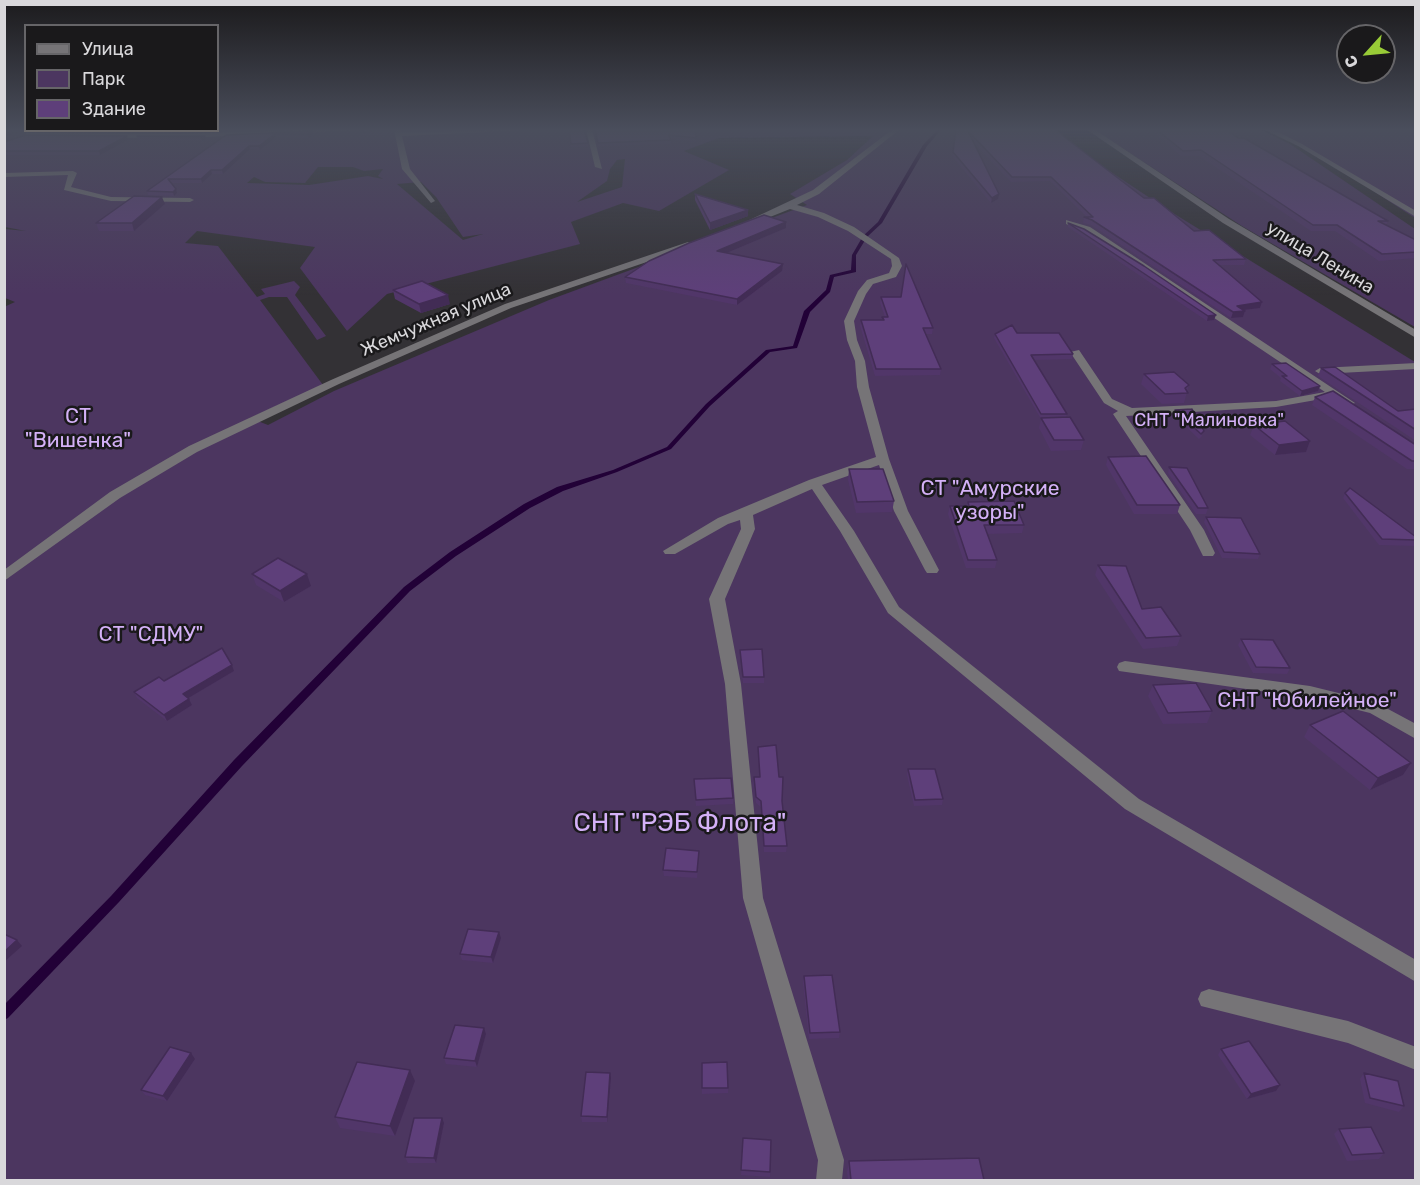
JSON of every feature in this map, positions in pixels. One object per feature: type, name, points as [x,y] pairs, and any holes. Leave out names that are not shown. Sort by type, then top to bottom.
[{"type":"street","points":[[68,184],[67,188],[111,199],[190,200]]},
{"type":"street","points":[[418,184],[431,201]]},
{"type":"street","points":[[740,226],[790,206],[826,184]]},
{"type":"street","name":"улица Ленина","points":[[1171,184],[1226,221],[1416,335]]},
{"type":"street","points":[[1364,184],[1416,215]]},
{"type":"street","points":[[790,206],[821,215],[857,233],[895,258],[897,266],[893,275],[870,282],[861,293],[849,321],[852,340],[860,361],[863,387],[900,511],[932,570]]},
{"type":"street","points":[[1069,222],[1087,229],[1361,411]]},
{"type":"street","name":"Жемчужная улица","points":[[4,578],[115,495],[193,449],[335,382],[508,306],[699,241]]},
{"type":"street","points":[[1075,352],[1108,401],[1130,412]]},
{"type":"street","points":[[1301,371],[1416,366]]},
{"type":"street","points":[[1208,553],[1197,530],[1119,414],[1276,404],[1309,400],[1334,392]]},
{"type":"street","points":[[670,551],[723,521],[814,483],[883,459]]},
{"type":"street","points":[[814,483],[847,531],[894,610],[977,679],[1132,804],[1416,972]]},
{"type":"street","points":[[746,513],[748,530],[717,598],[733,684],[753,898],[831,1160],[829,1180]]},
{"type":"street","points":[[1125,667],[1310,692],[1375,708],[1416,733]]},
{"type":"street","points":[[1209,999],[1348,1032],[1416,1059]]},
{"type":"green space","points":[[5,184],[397,184],[463,240],[483,234],[463,237],[436,197],[423,184],[602,184],[577,202],[622,187],[622,184],[705,184],[659,211],[623,203],[571,222],[580,244],[387,294],[347,331],[300,268],[315,247],[197,231],[185,243],[218,246],[257,297],[265,294],[261,289],[294,281],[300,287],[295,295],[326,336],[317,340],[287,297],[269,297],[260,300],[323,385],[250,418],[268,425],[334,391],[549,300],[807,205],[790,194],[806,184],[1129,184],[1415,362],[1415,1180],[5,1180],[4,307],[15,302],[5,298],[5,229],[26,231],[5,227]]},
{"type":"green space","points":[[1178,184],[1349,184],[1415,229],[1415,327],[1242,226]]},
{"type":"green space","points":[[1363,184],[1415,184],[1415,218]]},
{"type":"building","points":[[156,184],[172,184],[176,189],[173,192],[147,191]]},
{"type":"building","points":[[980,184],[994,184],[999,194],[992,198]]},
{"type":"building","points":[[1059,184],[1126,184],[1144,198],[1154,198],[1194,231],[1209,230],[1246,259],[1213,260],[1262,302],[1237,306],[1245,311],[1233,312],[1084,217],[1093,217]]},
{"type":"building","points":[[1252,184],[1324,184],[1388,221],[1378,221],[1416,240],[1416,252],[1382,254],[1337,225],[1313,225]]},
{"type":"building","points":[[695,194],[748,210],[710,223]]},
{"type":"building","points":[[134,196],[162,197],[132,223],[96,223]]},
{"type":"building","points":[[764,215],[786,222],[717,251],[783,264],[737,299],[625,277],[649,261],[689,243]]},
{"type":"building","points":[[1068,223],[1084,229],[1144,266],[1216,315],[1208,316]]},
{"type":"building","points":[[906,264],[933,328],[923,328],[941,369],[876,369],[861,320],[884,320],[882,317],[888,317],[881,297],[901,297]]},
{"type":"building","points":[[422,281],[448,295],[419,304],[393,290]]},
{"type":"building","points":[[1012,325],[1017,333],[1059,333],[1073,354],[1031,355],[1067,414],[1041,414],[995,334]]},
{"type":"building","points":[[1286,363],[1320,386],[1302,391],[1282,376],[1287,376],[1272,364]]},
{"type":"building","points":[[1335,367],[1398,411],[1416,409],[1416,430],[1321,368]]},
{"type":"building","points":[[1174,372],[1189,385],[1185,388],[1188,393],[1165,394],[1144,374]]},
{"type":"building","points":[[1333,391],[1416,445],[1416,461],[1412,461],[1315,397]]},
{"type":"building","points":[[1192,409],[1204,431],[1201,434],[1175,410]]},
{"type":"building","points":[[1070,417],[1084,440],[1054,440],[1041,418]]},
{"type":"building","points":[[1285,421],[1310,441],[1279,445],[1254,425]]},
{"type":"building","points":[[1146,456],[1180,505],[1137,505],[1108,457]]},
{"type":"building","points":[[1169,467],[1187,468],[1208,508],[1198,508]]},
{"type":"building","points":[[849,469],[883,469],[894,501],[857,502]]},
{"type":"building","points":[[1350,488],[1416,537],[1416,540],[1382,539],[1345,493]]},
{"type":"building","points":[[1014,501],[1024,525],[984,525],[997,560],[968,560],[950,506],[969,506],[968,502]]},
{"type":"building","points":[[1206,517],[1241,518],[1260,554],[1224,552]]},
{"type":"building","points":[[278,558],[307,574],[280,591],[252,574]]},
{"type":"building","points":[[1098,565],[1126,566],[1142,609],[1161,607],[1181,636],[1146,638]]},
{"type":"building","points":[[1241,639],[1273,640],[1290,668],[1256,667]]},
{"type":"building","points":[[222,648],[232,665],[183,694],[189,699],[164,715],[134,692],[159,677],[164,681]]},
{"type":"building","points":[[762,649],[764,677],[743,677],[740,650]]},
{"type":"building","points":[[1196,683],[1212,711],[1168,713],[1153,685]]},
{"type":"building","points":[[1343,711],[1411,763],[1378,778],[1310,725]]},
{"type":"building","points":[[776,745],[779,777],[783,777],[782,801],[787,846],[764,846],[761,801],[756,797],[754,777],[760,777],[758,747]]},
{"type":"building","points":[[908,769],[935,769],[943,799],[915,800]]},
{"type":"building","points":[[731,778],[733,798],[696,800],[694,779]]},
{"type":"building","points":[[666,848],[699,851],[697,872],[663,870]]},
{"type":"building","points":[[468,929],[499,932],[491,957],[460,954]]},
{"type":"building","points":[[4,934],[17,940],[4,952]]},
{"type":"building","points":[[832,975],[840,1032],[810,1033],[804,976]]},
{"type":"building","points":[[455,1025],[484,1028],[475,1061],[444,1058]]},
{"type":"building","points":[[1249,1041],[1280,1085],[1251,1094],[1221,1049]]},
{"type":"building","points":[[170,1047],[191,1053],[163,1096],[141,1090]]},
{"type":"building","points":[[357,1062],[410,1070],[390,1126],[335,1117]]},
{"type":"building","points":[[727,1062],[728,1088],[702,1088],[702,1063]]},
{"type":"building","points":[[586,1072],[610,1073],[607,1117],[581,1116]]},
{"type":"building","points":[[1364,1073],[1398,1081],[1404,1106],[1370,1098]]},
{"type":"building","points":[[414,1118],[442,1118],[434,1158],[405,1157]]},
{"type":"building","points":[[1371,1127],[1384,1153],[1352,1155],[1339,1129]]},
{"type":"building","points":[[743,1138],[771,1140],[770,1172],[741,1170]]},
{"type":"building","points":[[979,1158],[984,1180],[851,1180],[849,1161]]},
{"type":"waterway","points":[[4,1014],[115,899],[238,763],[407,589],[453,554],[527,506],[560,489],[615,471],[669,448],[708,405],[768,351],[795,347],[807,311],[828,291],[832,276],[854,271],[854,255],[865,236],[880,223],[902,184]]},
{"type":"park label","name":"СНТ \"Малиновка\"","points":[[1209,421]]},
{"type":"park label","name":"СТ \"Вишенка\"","points":[[78,429]]},
{"type":"park label","name":"СТ \"Амурские узоры\"","points":[[990,501]]},
{"type":"park label","name":"СТ \"СДМУ\"","points":[[151,635]]},
{"type":"park label","name":"СНТ \"Юбилейное\"","points":[[1307,701]]},
{"type":"park label","name":"СНТ \"РЭБ Флота\"","points":[[680,823]]}]
